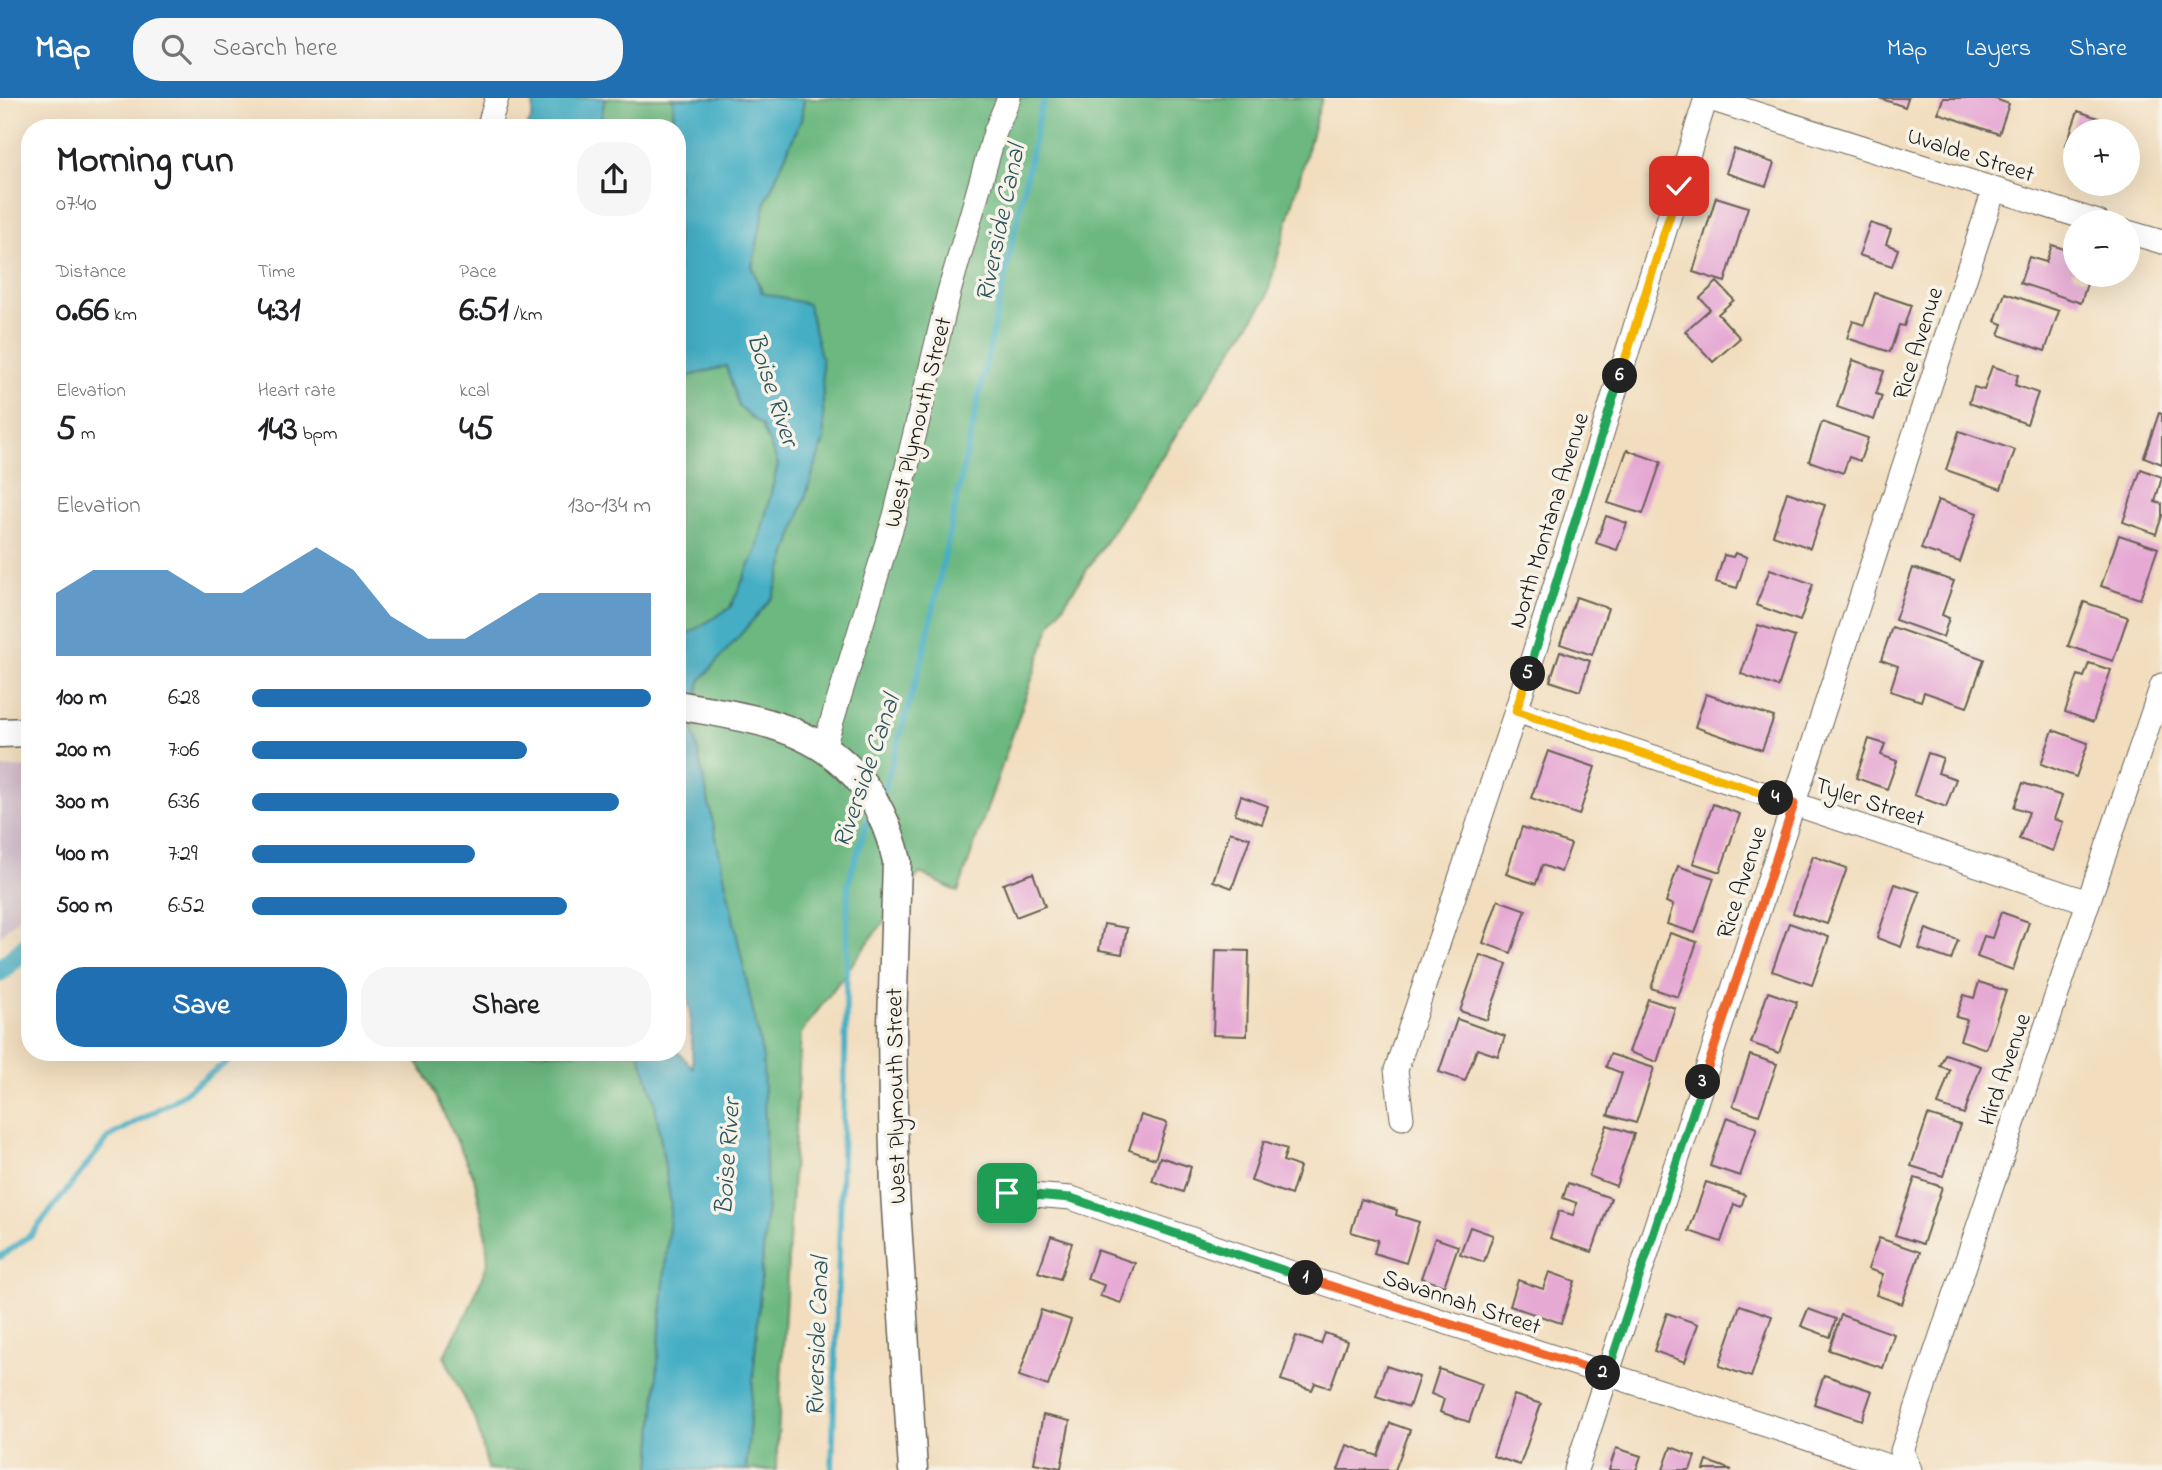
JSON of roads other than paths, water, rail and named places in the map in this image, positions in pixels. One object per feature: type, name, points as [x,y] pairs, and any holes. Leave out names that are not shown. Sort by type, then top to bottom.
[{"type":"street","points":[[491,119],[497,98]]},
{"type":"street","name":"West Plymouth Street","points":[[824,747],[895,516],[949,292],[995,132],[1009,98]]},
{"type":"street","name":"Uvalde Street","points":[[1707,98],[2063,211]]},
{"type":"street","name":"North Montana Avenue","points":[[1402,1118],[1396,1070],[1516,711],[1707,98]]},
{"type":"street","name":"Rice Avenue","points":[[1576,1470],[1994,190]]},
{"type":"street","points":[[2140,236],[2162,242]]},
{"type":"street","name":"Hird Avenue","points":[[1910,1470],[1902,1451],[2162,685]]},
{"type":"street","name":"West Plymouth Street","points":[[689,707],[771,724],[800,734],[824,747],[851,768],[870,794],[892,837],[897,861],[892,1024],[895,1192],[913,1470]]},
{"type":"street","name":"Tyler Street","points":[[1516,711],[2088,902]]},
{"type":"street","points":[[0,733],[21,732]]},
{"type":"street","name":"Savannah Street","points":[[1007,1193],[1071,1198],[1292,1273],[1899,1470]]},
{"type":"water","points":[[534,98],[605,98],[601,119],[531,119]]},
{"type":"water","name":"Boise River","points":[[673,98],[804,98],[801,120],[766,200],[752,267],[762,293],[808,304],[822,361],[824,439],[773,597],[700,681],[692,724],[763,1058],[767,1200],[746,1470],[651,1470],[671,1204],[654,1098],[642,1061],[686,1061],[693,1068],[690,1010],[686,989],[686,631],[689,633],[730,608],[757,550],[778,464],[762,426],[739,407],[726,366],[689,376],[686,382],[686,119],[674,119]]},
{"type":"waterway","name":"Riverside Canal","points":[[880,797],[923,656],[1041,108],[1046,98]]},
{"type":"waterway","name":"Riverside Canal","points":[[832,1470],[848,884],[872,813]]},
{"type":"waterway","points":[[0,971],[21,951]]},
{"type":"waterway","points":[[0,1257],[32,1234],[109,1137],[173,1101],[228,1061]]}]
